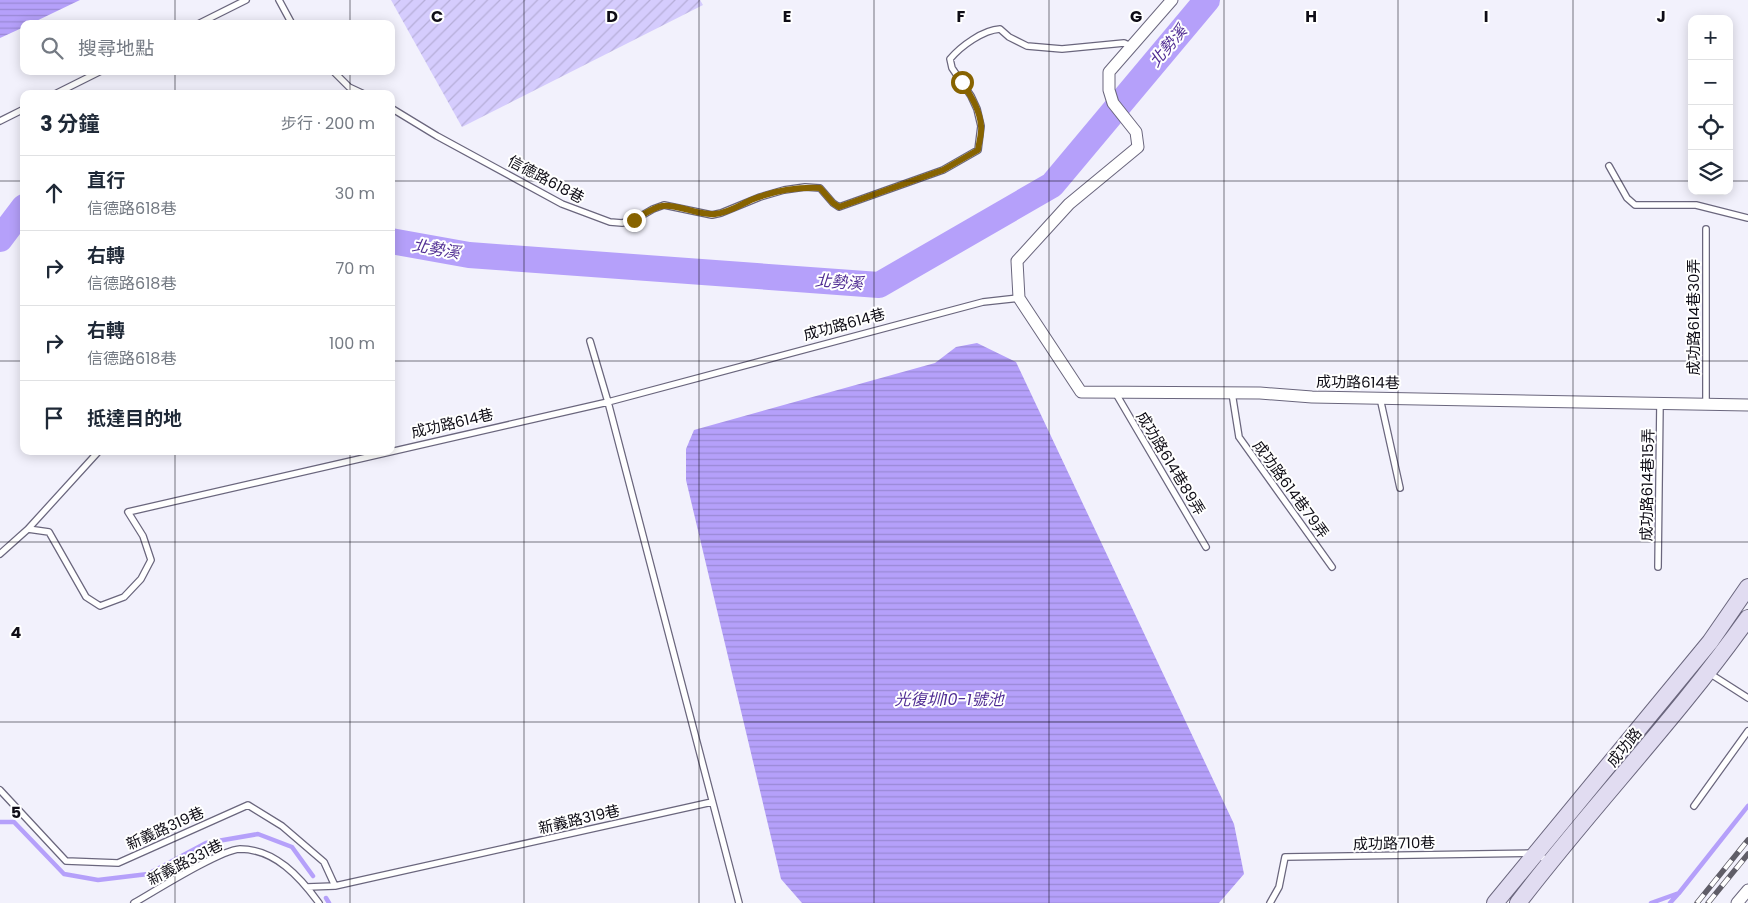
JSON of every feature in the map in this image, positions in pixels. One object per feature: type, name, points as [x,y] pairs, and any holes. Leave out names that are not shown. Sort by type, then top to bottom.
[{"type":"street","points":[[1019,298],[1017,261],[1069,204],[1138,147],[1136,132],[1113,102],[1109,90],[1110,72],[1172,0]]},
{"type":"street","name":"成功路614巷","points":[[1019,298],[1081,392],[1232,393],[1380,398],[1748,405]]},
{"type":"street","name":"成功路","points":[[1518,903],[1542,858],[1710,642],[1748,587]]},
{"type":"street","name":"成功路","points":[[1495,903],[1542,858],[1665,727],[1748,618]]},
{"type":"street","points":[[1737,903],[1748,890]]},
{"type":"lane","points":[[206,20],[246,0]]},
{"type":"lane","points":[[279,0],[290,20]]},
{"type":"lane","name":"信德路618巷","points":[[395,110],[437,136],[562,204],[610,222],[622,223],[634,220],[653,209],[664,206],[712,215],[760,196],[805,187],[820,188],[839,207],[943,170],[978,150],[981,126],[977,109],[971,96],[952,68],[950,59],[957,51],[992,30],[1000,29],[1009,37],[1027,46],[1062,49],[1124,43],[1131,46]]},
{"type":"lane","points":[[63,90],[93,75]]},
{"type":"lane","points":[[337,75],[349,87],[355,90]]},
{"type":"lane","points":[[0,121],[20,111]]},
{"type":"lane","points":[[1610,166],[1627,198],[1635,205],[1696,205],[1748,218]]},
{"type":"lane","name":"成功路614巷30弄","points":[[1706,229],[1706,404]]},
{"type":"lane","name":"成功路614巷","points":[[395,451],[608,402],[983,302],[1019,298]]},
{"type":"lane","points":[[590,341],[608,402],[739,903]]},
{"type":"lane","name":"成功路614巷89弄","points":[[1115,392],[1206,547]]},
{"type":"lane","name":"成功路614巷79弄","points":[[1232,393],[1239,437],[1332,567]]},
{"type":"lane","points":[[1380,398],[1400,488]]},
{"type":"lane","name":"成功路614巷15弄","points":[[1658,567],[1660,403]]},
{"type":"lane","points":[[0,554],[28,529],[95,455]]},
{"type":"lane","name":"成功路614巷","points":[[28,529],[49,532],[86,597],[100,606],[124,597],[141,579],[151,560],[142,536],[128,512],[377,455]]},
{"type":"lane","points":[[1695,660],[1707,672],[1748,698]]},
{"type":"lane","points":[[1694,806],[1748,731]]},
{"type":"lane","name":"新義路319巷","points":[[0,790],[66,861],[118,862],[248,805],[282,826],[324,862],[335,886]]},
{"type":"lane","name":"新義路319巷","points":[[307,887],[335,886],[712,802]]},
{"type":"lane","name":"新義路331巷","points":[[134,903],[217,857],[238,849],[257,851],[282,862],[320,903]]},
{"type":"lane","name":"成功路710巷","points":[[1270,903],[1279,887],[1285,857],[1542,858]]},
{"type":"shaded area","points":[[391,0],[700,0],[703,5],[462,127]]},
{"type":"water","points":[[0,0],[80,0],[38,20],[20,20],[20,29],[0,38]]},
{"type":"water","name":"光復圳10-1號池","points":[[977,343],[1016,362],[1234,824],[1244,874],[1219,903],[802,903],[781,879],[686,480],[686,449],[694,430],[935,363],[956,347]]},
{"type":"waterway","name":"北勢溪","points":[[395,242],[469,255],[879,285],[1052,185],[1207,0]]},
{"type":"waterway","name":"北勢溪","points":[[0,239],[20,212]]},
{"type":"waterway","points":[[1651,903],[1679,893],[1748,806]]},
{"type":"waterway","points":[[0,822],[14,822],[64,874],[98,880],[148,874],[206,843],[258,834],[292,847],[313,876]]},
{"type":"waterway","points":[[1670,903],[1678,894]]},
{"type":"waterway","points":[[326,898],[329,903]]},
{"type":"railway","points":[[1697,903],[1748,840]]},
{"type":"railway","points":[[1708,903],[1748,854]]},
{"type":"route","points":[[634,220],[653,209],[664,206],[712,215],[760,196],[805,187],[820,188],[839,207],[943,170],[978,150],[981,126],[977,109],[962,82]]}]
